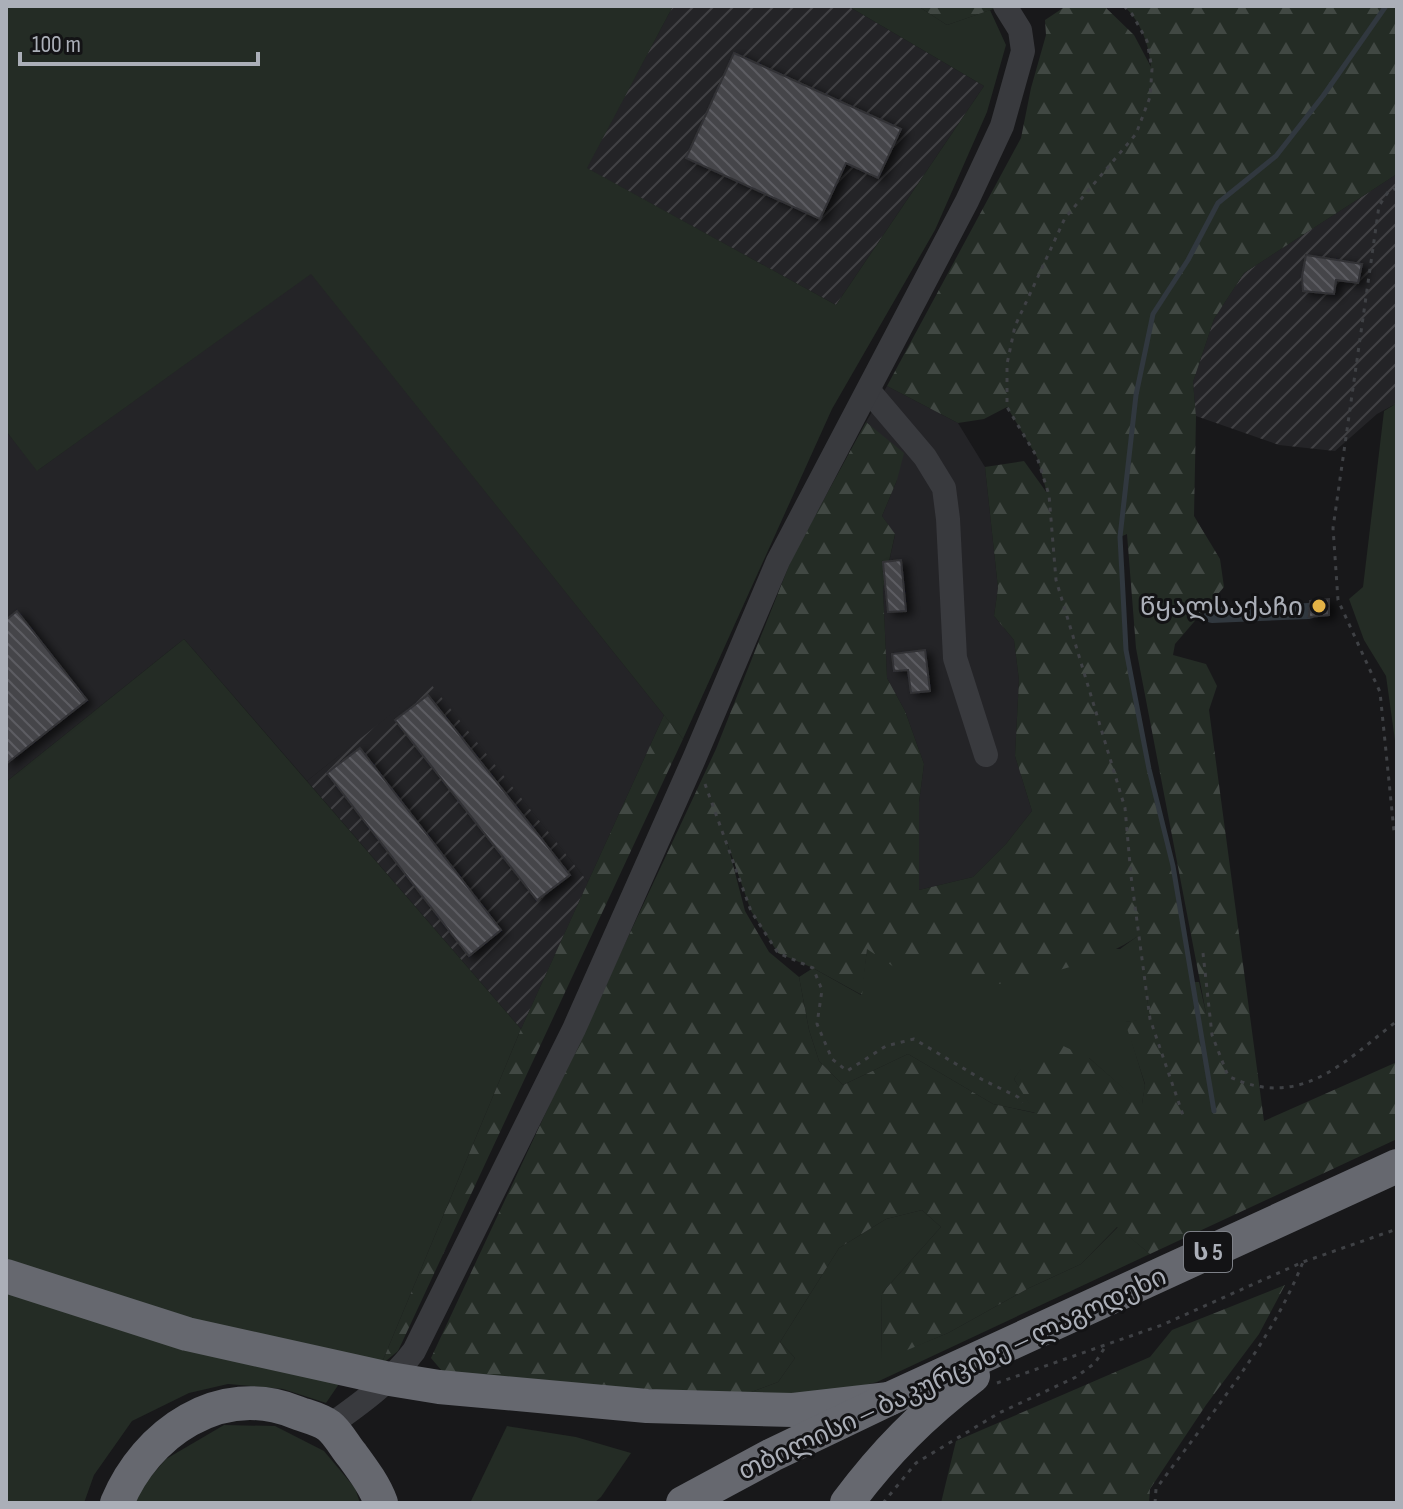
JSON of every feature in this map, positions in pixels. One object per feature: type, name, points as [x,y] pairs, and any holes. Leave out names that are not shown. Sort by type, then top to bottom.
[{"type":"highway","name":"თბილისი — ბაკურციხე — ლაგოდეხი","points":[[683,1503],[772,1455],[889,1399],[1397,1166]]},
{"type":"highway","points":[[6,1276],[187,1334],[439,1387],[647,1406],[793,1410],[889,1399]]},
{"type":"highway","points":[[847,1503],[900,1438],[937,1404],[1020,1340]]},
{"type":"highway","points":[[117,1503],[123,1487],[150,1450],[180,1424],[232,1403],[278,1405],[329,1426],[362,1469],[381,1503]]},
{"type":"street","points":[[329,1426],[390,1379],[414,1351],[574,1029],[778,561],[967,201],[1002,126],[1023,51],[1020,30],[1005,6]]},
{"type":"street","points":[[869,391],[925,457],[944,488],[955,658],[986,755]]},
{"type":"street","points":[[414,1351],[423,1373],[439,1387]]},
{"type":"path","points":[[1124,6],[1147,41],[1152,69],[1150,97],[1136,134],[1065,218],[1030,292],[1012,339],[1007,364],[1007,407],[1037,457],[1049,495],[1056,580],[1125,808],[1150,1019],[1184,1118]]},
{"type":"path","points":[[1397,188],[1388,192],[1379,206],[1333,528],[1338,600],[1380,692],[1383,743],[1394,831],[1397,834]]},
{"type":"path","points":[[694,759],[751,911],[778,953],[813,968],[822,990],[817,1024],[832,1059],[847,1071],[886,1046],[914,1039],[1018,1097],[1022,1103]]},
{"type":"path","points":[[1203,953],[1212,1035],[1228,1076],[1250,1086],[1276,1089],[1302,1085],[1326,1075],[1352,1059],[1397,1021]]},
{"type":"path","points":[[992,1384],[1162,1325],[1303,1262],[1397,1229]]},
{"type":"path","points":[[1155,1503],[1156,1489],[1251,1362],[1287,1301],[1303,1262]]},
{"type":"path","points":[[883,1503],[916,1463],[999,1413],[1076,1377],[1095,1363],[1107,1344]]},
{"type":"shaded area","points":[[673,6],[848,6],[984,86],[836,305],[586,168]]},
{"type":"shaded area","points":[[1397,174],[1397,403],[1377,414],[1335,451],[1279,445],[1196,416],[1193,382],[1214,319],[1244,273]]},
{"type":"shaded area","points":[[311,273],[664,715],[588,882],[430,684],[307,781],[184,639],[6,782],[6,431],[38,470]]},
{"type":"shaded area","points":[[887,386],[958,423],[985,467],[998,588],[994,616],[1014,640],[1019,680],[1015,756],[1032,811],[1006,844],[973,877],[919,890],[919,802],[924,764],[905,711],[887,678],[883,589],[895,535],[882,516],[897,480],[866,422]]},
{"type":"shaded area","points":[[430,683],[588,882],[521,1029],[307,781]]},
{"type":"green space","points":[[6,6],[673,6],[587,168],[836,305],[984,86],[848,6],[918,6],[947,25],[990,10],[1006,45],[987,112],[935,230],[832,409],[683,739],[311,274],[37,471],[6,431]]},
{"type":"green space","points":[[918,6],[1002,6],[947,25]]},
{"type":"green space","points":[[1066,6],[1104,6],[1134,35],[1151,67],[1143,34],[1124,6],[1397,6],[1397,174],[1244,273],[1214,319],[1193,382],[1196,416],[1194,516],[1220,559],[1224,587],[1175,644],[1173,655],[1206,664],[1217,686],[1209,710],[1264,1121],[1397,1062],[1397,1139],[1150,1254],[1117,1227],[1081,1264],[1029,1288],[948,1333],[881,1361],[882,1293],[941,1227],[922,1210],[886,1219],[839,1248],[780,1342],[795,1358],[778,1382],[743,1395],[447,1377],[431,1358],[716,749],[792,558],[866,422],[904,453],[882,516],[895,534],[883,589],[887,678],[905,711],[924,764],[919,802],[919,890],[973,877],[1006,844],[1032,811],[1015,756],[1019,680],[1014,640],[994,616],[998,588],[985,467],[1024,461],[1047,493],[1037,457],[1007,407],[984,419],[958,423],[887,386],[1021,138],[1046,35],[1045,20]],"holes":[[[1127,534],[1136,648],[1207,1018],[1199,982],[1194,982],[1173,866],[1149,769],[1126,650],[1120,537]],[[727,842],[751,911],[778,953],[862,995],[867,949],[909,977],[927,942],[989,986],[1085,962],[1138,936],[1150,1018],[1125,1022],[1145,1084],[1142,1104],[1089,1058],[1042,1036],[1014,1079],[1035,1113],[993,1104],[908,1054],[843,1085],[819,1061],[809,1030],[799,977],[769,952],[745,911]]]},
{"type":"green space","points":[[1397,403],[1397,755],[1386,676],[1364,640],[1349,599],[1363,587],[1384,411]]},
{"type":"green space","points":[[184,639],[521,1029],[381,1365],[188,1318],[6,1259],[6,782]]},
{"type":"green space","points":[[664,715],[683,739],[398,1351],[381,1365],[521,1029]]},
{"type":"green space","points":[[1139,935],[1150,1019],[1126,1022],[1145,1085],[1142,1105],[1089,1058],[1027,1061],[1014,1079],[1036,1113],[993,1104],[908,1054],[843,1085],[819,1061],[809,1030],[799,977],[813,968],[861,995],[867,949],[926,942],[1120,949]]},
{"type":"green space","points":[[922,1210],[941,1227],[882,1293],[881,1360],[948,1333],[1029,1288],[1081,1264],[1118,1227],[1150,1254],[877,1382],[828,1395],[743,1395],[778,1382],[795,1358],[780,1342],[839,1248],[886,1219]]},
{"type":"green space","points":[[1285,1285],[1259,1334],[1206,1405],[1150,1489],[1149,1503],[941,1503],[956,1441],[1150,1357],[1172,1330]]},
{"type":"green space","points":[[6,1288],[341,1381],[326,1403],[283,1389],[228,1384],[189,1393],[132,1421],[94,1475],[84,1503],[6,1503]]},
{"type":"green space","points":[[224,1425],[275,1426],[324,1451],[355,1488],[360,1503],[128,1503],[166,1459]]},
{"type":"green space","points":[[507,1426],[576,1437],[631,1453],[594,1503],[470,1503]]},
{"type":"building","points":[[734,53],[901,129],[878,178],[846,163],[820,219],[686,158]]},
{"type":"building","points":[[1306,255],[1362,264],[1358,283],[1336,280],[1334,294],[1303,291]]},
{"type":"building","points":[[901,560],[906,611],[888,612],[883,562]]},
{"type":"building","name":"წყალსაქაჩი","points":[[1329,599],[1329,615],[1309,617],[1310,601]]},
{"type":"building","points":[[17,611],[87,700],[6,764],[6,620]]},
{"type":"building","points":[[925,650],[930,691],[911,693],[908,670],[894,671],[892,654]]},
{"type":"building","points":[[428,695],[570,875],[537,900],[395,720]]},
{"type":"building","points":[[360,748],[501,930],[469,956],[327,773]]},
{"type":"waterway","points":[[1214,1111],[1173,866],[1149,769],[1126,650],[1120,537],[1136,395],[1153,314],[1188,260],[1218,203],[1276,156],[1323,96],[1386,6]]},
{"type":"waterway","points":[[1212,615],[1309,611]]},
{"type":"place","name":"წყალსაქაჩი","points":[[1319,606]]}]
